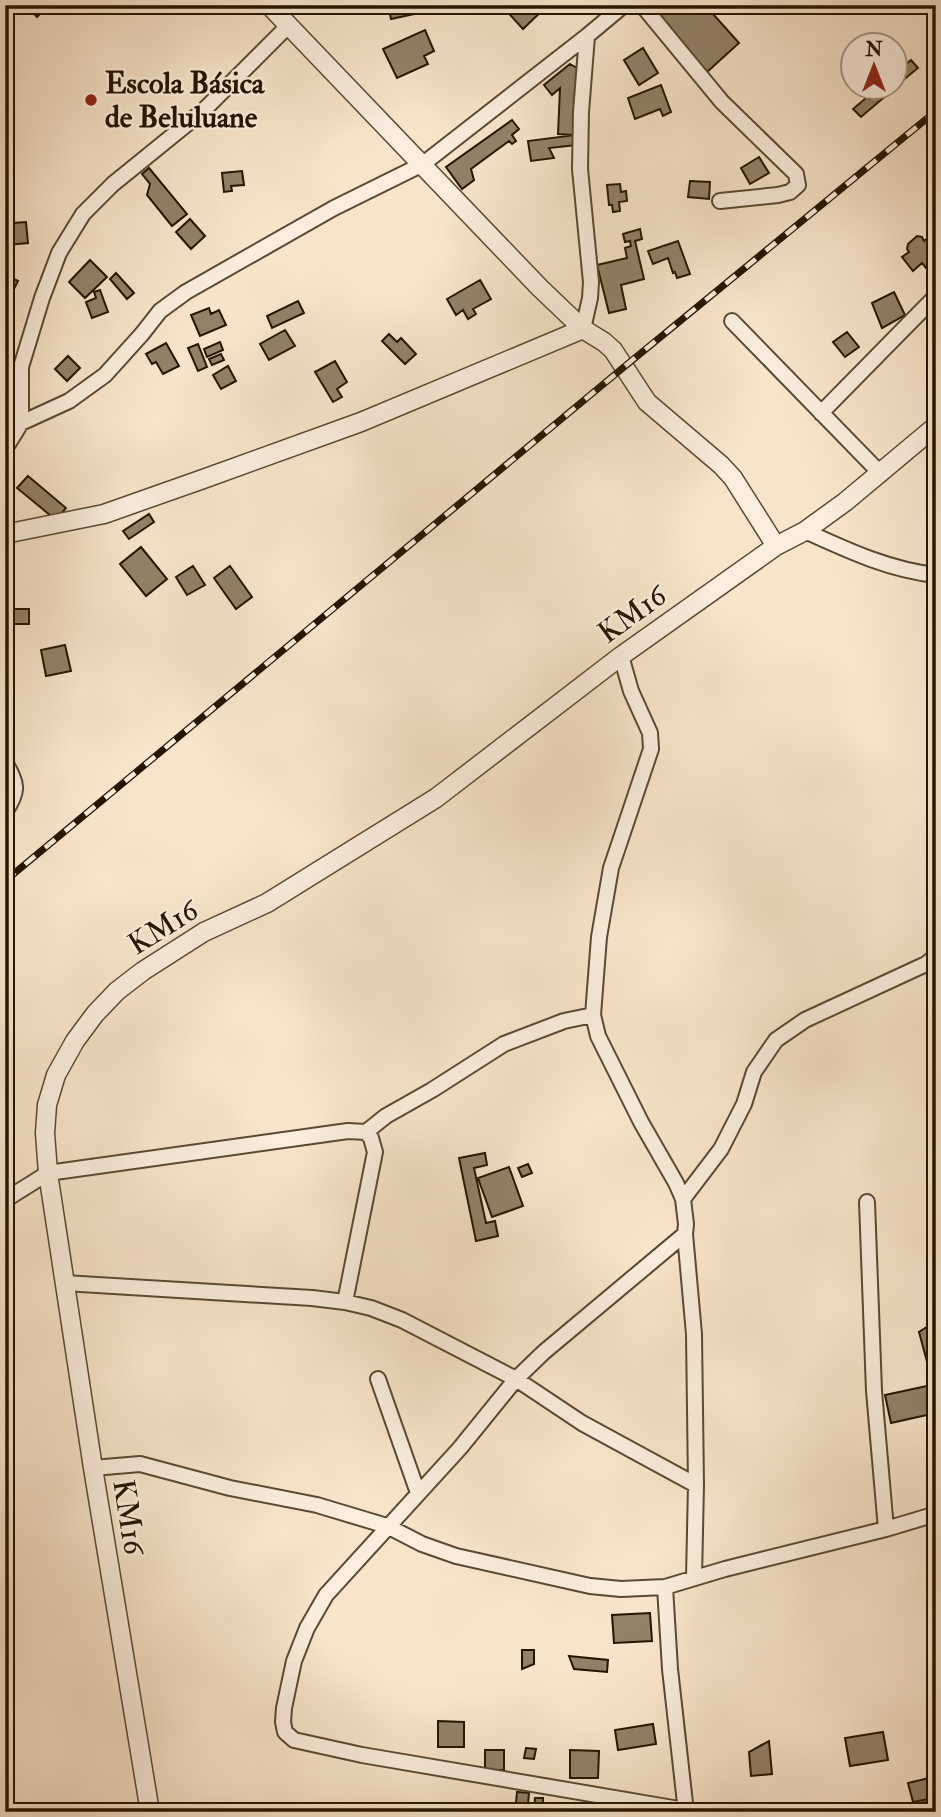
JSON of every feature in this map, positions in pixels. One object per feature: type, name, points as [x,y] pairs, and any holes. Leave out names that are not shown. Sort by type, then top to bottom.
[{"type":"street","points":[[269,5],[540,288],[583,329],[613,351],[647,402],[721,465],[733,478],[776,547]]},
{"type":"street","points":[[21,423],[69,401],[105,375],[160,312],[186,292],[334,208],[423,164],[624,5]]},
{"type":"street","points":[[642,5],[722,102],[798,178],[798,185],[790,192],[720,201]]},
{"type":"street","points":[[5,449],[21,423],[21,366],[42,298],[59,253],[83,214],[113,184],[203,111],[288,26]]},
{"type":"street","points":[[583,329],[591,282],[580,169],[587,36]]},
{"type":"street","points":[[821,413],[936,296]]},
{"type":"street","points":[[732,321],[881,474]]},
{"type":"street","points":[[5,534],[104,514],[193,483],[361,422],[583,329]]},
{"type":"street","points":[[5,415],[21,423]]},
{"type":"street","name":"KM16","points":[[150,1812],[48,1173],[45,1133],[47,1105],[56,1075],[75,1041],[117,991],[143,971],[204,932],[267,903],[436,798],[621,656],[776,547],[805,531],[881,474],[936,426]]},
{"type":"street","points":[[805,531],[862,556],[913,572],[936,575]]},
{"type":"street","points":[[621,656],[631,691],[650,733],[650,749],[611,868],[599,937],[593,1015],[598,1036],[683,1199],[694,1334],[694,1578]]},
{"type":"street","points":[[5,762],[16,789],[14,800],[5,812]]},
{"type":"street","points":[[683,1199],[721,1149],[744,1104],[754,1072],[776,1040],[805,1020],[926,964],[936,956]]},
{"type":"street","points":[[5,1200],[48,1173],[348,1132],[366,1132],[386,1116],[504,1044],[564,1021],[593,1015]]},
{"type":"street","points":[[345,1302],[375,1152],[366,1132]]},
{"type":"street","points":[[867,1202],[874,1391],[886,1529]]},
{"type":"street","points":[[665,1587],[670,1669],[685,1811],[362,1755],[294,1740],[285,1732],[284,1708],[294,1661],[307,1628],[326,1595],[460,1448],[516,1380],[544,1352],[685,1234]]},
{"type":"street","points":[[64,1283],[312,1298],[371,1308],[402,1320],[516,1380],[582,1423],[696,1485]]},
{"type":"street","points":[[378,1379],[418,1493]]},
{"type":"street","points":[[93,1468],[140,1464],[230,1488],[317,1505],[387,1526],[422,1544],[456,1556],[590,1586],[621,1589],[665,1587],[936,1514]]},
{"type":"street","points":[[912,1812],[936,1808]]},
{"type":"building","points":[[26,5],[49,5],[37,17]]},
{"type":"building","points":[[388,5],[432,5],[433,10],[391,19]]},
{"type":"building","points":[[501,5],[548,5],[523,29]]},
{"type":"building","points":[[647,5],[705,5],[739,43],[707,72]]},
{"type":"building","points":[[425,30],[434,51],[424,56],[428,64],[397,78],[383,49]]},
{"type":"building","points":[[643,48],[658,73],[639,85],[624,60]]},
{"type":"building","points":[[911,60],[918,68],[909,75]]},
{"type":"building","points":[[570,64],[577,68],[574,135],[558,134],[560,88],[552,95],[544,85]]},
{"type":"building","points":[[661,85],[671,112],[663,116],[660,109],[635,119],[628,98]]},
{"type":"building","points":[[861,102],[879,102],[861,117],[853,109]]},
{"type":"building","points":[[512,120],[519,129],[512,135],[516,141],[512,144],[509,141],[471,169],[474,180],[462,189],[446,167]]},
{"type":"building","points":[[575,135],[576,145],[549,148],[554,158],[531,161],[528,141]]},
{"type":"building","points":[[759,157],[769,173],[750,184],[741,168]]},
{"type":"building","points":[[149,168],[187,214],[172,226],[147,195],[150,184],[142,174]]},
{"type":"building","points":[[242,171],[244,185],[231,186],[232,191],[224,192],[222,173]]},
{"type":"building","points":[[690,181],[710,182],[709,199],[688,197]]},
{"type":"building","points":[[620,184],[621,192],[626,191],[627,201],[619,202],[620,211],[613,212],[612,205],[609,205],[607,185]]},
{"type":"building","points":[[190,219],[205,236],[191,249],[176,232]]},
{"type":"building","points":[[26,222],[28,243],[8,245],[7,239],[14,239],[13,223]]},
{"type":"building","points":[[640,229],[642,239],[635,241],[644,279],[621,285],[626,309],[609,313],[597,265],[627,258],[625,248],[631,246],[630,241],[625,242],[623,234]]},
{"type":"building","points":[[931,235],[936,237],[936,272],[932,275],[922,263],[913,271],[902,257],[909,252],[908,244],[917,236],[924,241]]},
{"type":"building","points":[[678,241],[690,274],[677,278],[668,258],[653,264],[648,251]]},
{"type":"building","points":[[90,260],[107,277],[85,298],[69,282]]},
{"type":"building","points":[[116,273],[134,293],[127,299],[110,279]]},
{"type":"building","points":[[10,277],[18,281],[14,289],[6,285]]},
{"type":"building","points":[[480,280],[491,299],[473,309],[476,314],[468,319],[463,310],[456,315],[447,299]]},
{"type":"building","points":[[100,290],[108,312],[92,318],[86,302],[96,298],[94,292]]},
{"type":"building","points":[[894,292],[905,315],[882,328],[872,303]]},
{"type":"building","points":[[298,301],[304,313],[272,328],[267,316]]},
{"type":"building","points":[[209,308],[211,314],[219,310],[226,325],[200,336],[191,315]]},
{"type":"building","points":[[285,330],[295,346],[269,360],[260,344]]},
{"type":"building","points":[[847,332],[859,347],[845,357],[833,342]]},
{"type":"building","points":[[389,334],[397,342],[401,338],[416,354],[405,364],[382,341]]},
{"type":"building","points":[[220,342],[223,350],[207,357],[204,349]]},
{"type":"building","points":[[166,343],[179,366],[163,374],[156,362],[152,364],[146,354]]},
{"type":"building","points":[[198,344],[207,367],[198,371],[188,348]]},
{"type":"building","points":[[221,354],[224,360],[212,365],[209,359]]},
{"type":"building","points":[[68,356],[80,368],[67,381],[55,369]]},
{"type":"building","points":[[335,361],[347,382],[337,389],[342,397],[333,402],[315,372]]},
{"type":"building","points":[[228,366],[236,381],[221,389],[213,375]]},
{"type":"building","points":[[28,476],[66,508],[56,520],[17,488]]},
{"type":"building","points":[[149,514],[154,522],[129,539],[123,531]]},
{"type":"building","points":[[141,547],[167,579],[146,596],[120,564]]},
{"type":"building","points":[[193,566],[205,585],[187,595],[176,577]]},
{"type":"building","points":[[230,566],[252,597],[236,609],[214,578]]},
{"type":"building","points":[[5,609],[29,609],[29,624],[5,624]]},
{"type":"building","points":[[65,645],[71,671],[46,676],[41,650]]},
{"type":"building","points":[[485,1153],[487,1165],[474,1168],[486,1223],[495,1221],[498,1236],[476,1241],[459,1158]]},
{"type":"building","points":[[528,1164],[532,1173],[522,1177],[518,1168]]},
{"type":"building","points":[[509,1167],[523,1206],[492,1217],[478,1178]]},
{"type":"building","points":[[936,1321],[936,1379],[932,1380],[919,1332]]},
{"type":"building","points":[[936,1384],[936,1413],[891,1423],[885,1395]]},
{"type":"building","points":[[650,1613],[652,1641],[614,1643],[612,1615]]},
{"type":"building","points":[[522,1650],[534,1650],[534,1664],[522,1669]]},
{"type":"building","points":[[569,1656],[608,1660],[607,1672],[574,1669]]},
{"type":"building","points":[[438,1721],[464,1722],[464,1747],[438,1747]]},
{"type":"building","points":[[653,1724],[656,1744],[618,1750],[615,1730]]},
{"type":"building","points":[[883,1732],[888,1760],[850,1766],[845,1738]]},
{"type":"building","points":[[769,1741],[772,1774],[751,1776],[749,1752]]},
{"type":"building","points":[[526,1748],[536,1749],[534,1759],[524,1758]]},
{"type":"building","points":[[485,1750],[504,1750],[504,1770],[485,1770]]},
{"type":"building","points":[[570,1750],[599,1751],[598,1778],[570,1778]]},
{"type":"building","points":[[929,1778],[934,1798],[913,1802],[908,1783]]},
{"type":"building","points":[[517,1792],[529,1793],[528,1804],[516,1803]]},
{"type":"building","points":[[535,1798],[543,1798],[543,1812],[534,1812]]},
{"type":"railway","points":[[5,881],[936,111]]},
{"type":"place","name":"Escola Básica de Beluluane","points":[[91,100]]}]
